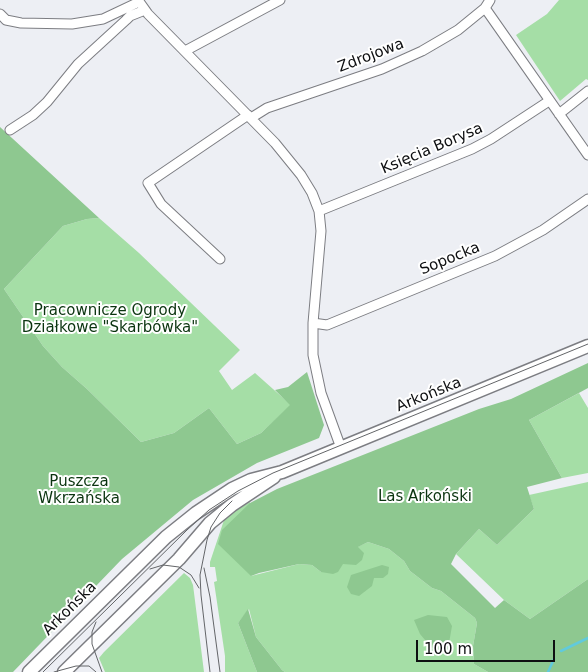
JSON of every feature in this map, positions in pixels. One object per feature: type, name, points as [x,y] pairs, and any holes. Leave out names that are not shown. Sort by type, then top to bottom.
[{"type":"street","points":[[256,12],[269,0]]},
{"type":"street","points":[[185,51],[280,0]]},
{"type":"street","name":"Zdrojowa","points":[[220,259],[161,204],[148,183],[267,108],[356,79],[401,61],[458,30],[484,8],[490,0]]},
{"type":"street","points":[[0,14],[6,20],[21,23],[72,24],[103,19],[139,1],[145,10],[279,148],[301,175],[312,193],[319,210],[321,236],[313,324],[313,355],[327,410],[341,448]]},
{"type":"street","points":[[484,8],[588,155]]},
{"type":"street","points":[[10,130],[33,115],[47,102],[78,64],[130,16],[145,10]]},
{"type":"street","points":[[559,114],[588,91]]},
{"type":"street","name":"Księcia Borysa","points":[[319,210],[492,140],[549,101]]},
{"type":"street","name":"Sopocka","points":[[313,324],[327,324],[495,256],[543,230],[588,199]]},
{"type":"street","name":"Arkońska","points":[[28,672],[159,544],[187,520],[238,486],[251,480],[282,472],[588,346]]},
{"type":"street","name":"Arkońska","points":[[64,672],[179,559],[210,523],[232,505],[282,472]]},
{"type":"green space","points":[[559,0],[588,0],[588,80],[586,79],[560,101],[516,35],[547,14]]},
{"type":"green space","name":"Puszcza Wkrzańska","points":[[0,127],[99,218],[87,219],[63,226],[4,289],[43,346],[62,367],[141,442],[174,433],[209,408],[237,444],[261,433],[290,405],[275,390],[288,387],[307,372],[324,425],[319,438],[257,463],[193,500],[122,559],[13,672],[0,672]]},
{"type":"green space","name":"Pracownicze Ogrody Działkowe \"Skarbówka\"","points":[[99,218],[139,253],[240,350],[219,371],[232,390],[255,373],[291,405],[261,433],[237,444],[209,408],[174,433],[141,442],[62,367],[43,346],[4,289],[63,226],[87,219]]},
{"type":"green space","name":"Las Arkoński","points":[[588,363],[588,388],[529,420],[562,478],[527,487],[534,509],[497,545],[479,529],[456,554],[451,564],[495,608],[504,600],[530,619],[588,579],[588,672],[488,672],[474,664],[473,646],[477,623],[475,618],[441,591],[432,588],[410,571],[404,561],[389,549],[368,542],[358,547],[364,553],[362,560],[356,565],[343,564],[338,572],[333,574],[321,572],[312,565],[299,564],[251,576],[218,544],[222,530],[250,503],[277,489],[479,409],[511,399]]},
{"type":"green space","points":[[579,393],[588,408],[588,473],[562,478],[529,420]]},
{"type":"green space","points":[[588,482],[588,579],[530,619],[504,600],[456,554],[479,529],[497,545],[534,509],[529,495]]},
{"type":"green space","points":[[250,502],[251,576],[299,564],[312,565],[321,572],[351,550],[368,542],[389,549],[404,561],[410,571],[432,588],[441,591],[475,618],[477,623],[473,646],[474,664],[488,672],[285,672],[256,637],[249,609],[238,623],[257,672],[225,672],[225,656],[214,582],[217,581],[215,567],[210,567],[210,562],[224,520],[227,516]]},
{"type":"green space","points":[[382,565],[389,567],[388,574],[383,578],[374,578],[372,586],[359,596],[351,594],[347,587],[351,575]]},
{"type":"green space","points":[[184,573],[190,578],[193,585],[204,672],[105,672],[99,658]]},
{"type":"green space","points":[[248,609],[256,637],[285,672],[257,672],[238,623]]},
{"type":"green space","points":[[428,615],[447,617],[452,626],[448,649],[440,653],[431,647],[420,634],[414,620]]},
{"type":"waterway","points":[[561,651],[588,638]]},
{"type":"waterway","points":[[548,672],[554,659]]},
{"type":"tram line","points":[[43,672],[187,530],[209,510],[238,491],[273,473],[588,344]]},
{"type":"tram line","points":[[210,672],[200,575],[211,527],[220,513],[232,501]]},
{"type":"tram line","points":[[150,569],[163,565],[179,567],[191,575],[199,588]]},
{"type":"tram line","points":[[204,568],[210,597],[220,672]]},
{"type":"tram line","points":[[96,622],[92,632],[92,644],[102,672]]},
{"type":"tram line","points":[[54,672],[76,666],[89,666],[96,672]]}]
